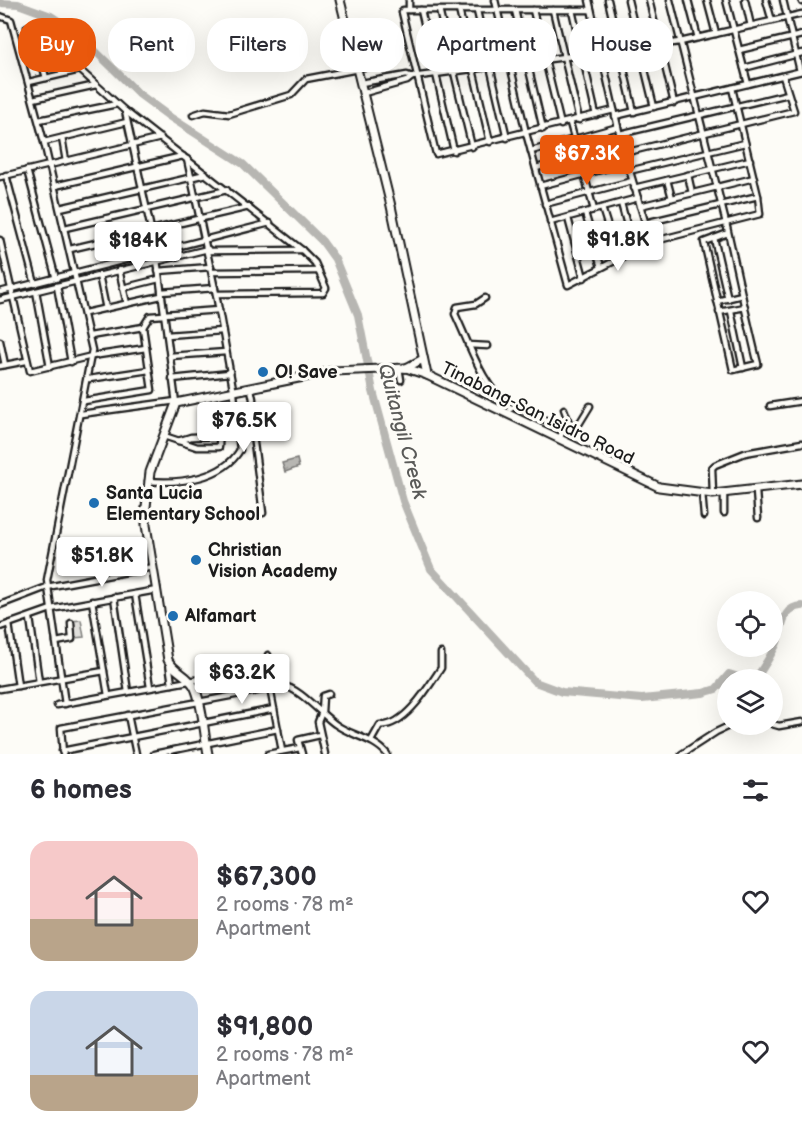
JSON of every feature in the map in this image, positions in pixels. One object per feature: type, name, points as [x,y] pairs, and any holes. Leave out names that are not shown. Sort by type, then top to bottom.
[{"type":"street","name":"Tinabang-San Isidro Road","points":[[340,0],[345,18]]},
{"type":"street","points":[[408,0],[409,10]]},
{"type":"street","points":[[495,0],[498,18]]},
{"type":"street","points":[[589,0],[593,18]]},
{"type":"street","points":[[608,0],[612,18]]},
{"type":"street","points":[[628,0],[632,18]]},
{"type":"street","points":[[649,0],[653,18]]},
{"type":"street","points":[[670,0],[700,115],[726,223],[758,364],[743,368],[730,368],[704,242],[728,233]]},
{"type":"street","points":[[688,0],[698,38]]},
{"type":"street","points":[[707,0],[716,34]]},
{"type":"street","points":[[726,0],[748,84]]},
{"type":"street","points":[[745,0],[751,26]]},
{"type":"street","points":[[766,0],[772,21]]},
{"type":"street","points":[[615,116],[801,71],[799,54],[792,37],[783,0]]},
{"type":"street","points":[[591,10],[409,10],[402,12],[415,76],[435,152],[454,152],[614,110]]},
{"type":"street","points":[[421,10],[454,152]]},
{"type":"street","points":[[439,10],[441,18]]},
{"type":"street","points":[[459,10],[461,18]]},
{"type":"street","points":[[515,10],[517,18]]},
{"type":"street","points":[[533,10],[535,18]]},
{"type":"street","points":[[553,10],[579,120]]},
{"type":"street","points":[[572,10],[574,18]]},
{"type":"street","points":[[477,11],[479,18]]},
{"type":"street","points":[[673,43],[802,14]]},
{"type":"street","points":[[0,16],[11,20],[39,120],[78,280],[92,356],[47,587],[65,704]]},
{"type":"street","points":[[739,50],[802,35]]},
{"type":"street","points":[[744,68],[799,54]]},
{"type":"street","points":[[557,58],[569,56]]},
{"type":"street","points":[[44,72],[46,78]]},
{"type":"street","points":[[28,82],[69,72]]},
{"type":"street","points":[[83,72],[124,110],[302,249],[320,271],[326,288],[323,293],[216,291],[161,294],[85,313]]},
{"type":"street","points":[[194,115],[205,111],[229,114],[291,95],[306,79],[330,72]]},
{"type":"street","name":"Tinabang-San Isidro Road","points":[[359,72],[427,375],[509,411],[559,439],[659,488],[713,494],[756,491],[802,484]]},
{"type":"street","points":[[362,83],[441,72]]},
{"type":"street","points":[[453,72],[472,147]]},
{"type":"street","points":[[473,72],[490,142]]},
{"type":"street","points":[[491,72],[507,138]]},
{"type":"street","points":[[510,72],[566,283],[570,285],[651,242],[760,214],[758,196],[732,88]]},
{"type":"street","points":[[529,72],[543,129]]},
{"type":"street","points":[[549,72],[561,125]]},
{"type":"street","points":[[586,72],[597,115]]},
{"type":"street","points":[[605,72],[624,153],[651,242]]},
{"type":"street","points":[[625,72],[634,112]]},
{"type":"street","points":[[645,72],[654,107]]},
{"type":"street","points":[[666,72],[674,103]]},
{"type":"street","points":[[364,93],[408,81],[415,76]]},
{"type":"street","points":[[783,76],[794,111]]},
{"type":"street","points":[[33,99],[96,85]]},
{"type":"street","points":[[620,134],[788,94]]},
{"type":"street","points":[[39,120],[117,104]]},
{"type":"street","points":[[624,153],[802,109]]},
{"type":"street","points":[[124,110],[156,252],[176,402],[148,481],[146,525],[172,684]]},
{"type":"street","points":[[44,142],[127,122]]},
{"type":"street","points":[[570,123],[594,210]]},
{"type":"street","points":[[531,151],[618,127]]},
{"type":"street","points":[[62,138],[66,161]]},
{"type":"street","points":[[0,177],[161,138]]},
{"type":"street","points":[[629,171],[745,143]]},
{"type":"street","points":[[536,168],[622,145]]},
{"type":"street","points":[[55,186],[137,166],[185,158]]},
{"type":"street","points":[[148,481],[178,482],[221,469],[231,463],[240,450],[238,418],[216,291],[192,177],[185,158]]},
{"type":"street","points":[[634,188],[750,160]]},
{"type":"street","points":[[540,186],[627,163]]},
{"type":"street","points":[[27,170],[56,279]]},
{"type":"street","points":[[60,208],[141,187],[207,174]]},
{"type":"street","points":[[6,175],[35,284]]},
{"type":"street","points":[[688,176],[692,193]]},
{"type":"street","points":[[640,206],[754,178]]},
{"type":"street","points":[[667,180],[672,198]]},
{"type":"street","points":[[545,204],[632,181]]},
{"type":"street","points":[[65,228],[227,190]]},
{"type":"street","points":[[645,223],[758,196]]},
{"type":"street","points":[[550,222],[638,198]]},
{"type":"street","points":[[621,203],[634,251]]},
{"type":"street","points":[[70,249],[249,207]]},
{"type":"street","points":[[602,208],[618,259]]},
{"type":"street","points":[[585,213],[601,267]]},
{"type":"street","points":[[568,218],[584,278]]},
{"type":"street","points":[[0,292],[270,223]]},
{"type":"street","points":[[131,235],[135,258]]},
{"type":"street","points":[[714,238],[728,299]]},
{"type":"street","points":[[0,241],[3,263],[15,296],[26,361],[30,371],[92,356],[146,348]]},
{"type":"street","points":[[0,300],[157,260],[208,250],[302,249]]},
{"type":"street","points":[[119,270],[128,304]]},
{"type":"street","points":[[158,271],[320,271]]},
{"type":"street","points":[[99,275],[106,309]]},
{"type":"street","points":[[123,288],[159,279]]},
{"type":"street","points":[[57,286],[71,362]]},
{"type":"street","points":[[36,291],[50,367]]},
{"type":"street","points":[[717,301],[742,295]]},
{"type":"street","points":[[485,298],[476,304],[455,308],[455,314],[468,345],[509,411],[516,406],[566,427],[579,424],[590,406]]},
{"type":"street","points":[[719,312],[745,307]]},
{"type":"street","points":[[84,401],[150,392],[152,387],[143,327],[150,316],[219,310]]},
{"type":"street","points":[[731,311],[743,368]]},
{"type":"street","points":[[90,336],[143,327]]},
{"type":"street","points":[[167,335],[222,331]]},
{"type":"street","points":[[0,344],[2,366],[26,361]]},
{"type":"street","points":[[468,345],[488,346]]},
{"type":"street","points":[[170,356],[226,352]]},
{"type":"street","points":[[403,368],[423,359]]},
{"type":"street","points":[[401,380],[403,368]]},
{"type":"street","points":[[81,414],[234,394],[333,371],[403,368],[427,375]]},
{"type":"street","points":[[89,379],[149,370]]},
{"type":"street","points":[[172,379],[230,374]]},
{"type":"street","points":[[251,389],[251,420],[263,513]]},
{"type":"street","points":[[770,406],[802,401]]},
{"type":"street","points":[[559,439],[566,427],[564,409]]},
{"type":"street","points":[[164,436],[197,447],[219,447],[220,425],[238,418]]},
{"type":"street","points":[[178,441],[191,437],[220,436]]},
{"type":"street","points":[[713,494],[712,468],[715,465],[745,453],[802,443]]},
{"type":"street","points":[[756,491],[758,518]]},
{"type":"street","points":[[702,493],[704,516]]},
{"type":"street","points":[[724,493],[724,513]]},
{"type":"street","points":[[0,605],[47,587],[153,567]]},
{"type":"street","points":[[0,627],[51,609],[157,590]]},
{"type":"street","points":[[135,594],[150,687]]},
{"type":"street","points":[[114,597],[128,692]]},
{"type":"street","points":[[92,601],[108,695]]},
{"type":"street","points":[[30,618],[39,682]]},
{"type":"street","points":[[56,642],[72,639],[70,623]]},
{"type":"street","points":[[9,624],[18,686]]},
{"type":"street","points":[[371,741],[380,725],[388,726],[401,718],[424,693],[429,681],[441,668],[441,653]]},
{"type":"street","points":[[268,655],[272,673]]},
{"type":"street","points":[[168,660],[195,688],[208,754]]},
{"type":"street","points":[[57,705],[271,666]]},
{"type":"street","points":[[0,689],[104,672]]},
{"type":"street","points":[[274,709],[62,752],[61,728],[283,686],[296,689],[322,714],[341,728],[371,741],[387,754]]},
{"type":"street","points":[[270,688],[282,751]]},
{"type":"street","points":[[325,754],[318,722],[322,714],[323,696],[329,694]]},
{"type":"street","points":[[129,715],[136,754]]},
{"type":"street","points":[[783,723],[802,722]]},
{"type":"street","points":[[154,754],[279,729]]},
{"type":"street","points":[[682,754],[717,732]]},
{"type":"street","points":[[302,754],[298,740],[320,735]]},
{"type":"street","points":[[268,754],[300,748]]},
{"type":"shaded area","points":[[150,234],[152,243],[135,247],[133,237]]},
{"type":"shaded area","points":[[81,620],[84,637],[74,638],[71,621]]},
{"type":"water","points":[[297,459],[299,467],[285,472],[282,463]]},
{"type":"waterway","name":"Quitangil Creek","points":[[0,3],[18,4],[51,16],[77,33],[139,94],[243,164],[322,241],[335,259],[358,315],[373,391],[403,501],[431,569],[535,682],[562,692],[642,699],[703,693],[716,689],[729,674],[742,678],[759,674],[776,645],[786,615],[795,607],[802,606]]},
{"type":"place","name":"O! Save","points":[[263,372]]},
{"type":"place","name":"Santa Lucia Elementary School","points":[[94,503]]},
{"type":"place","name":"Christian Vision Academy","points":[[196,560]]},
{"type":"place","name":"Alfamart","points":[[173,616]]}]
